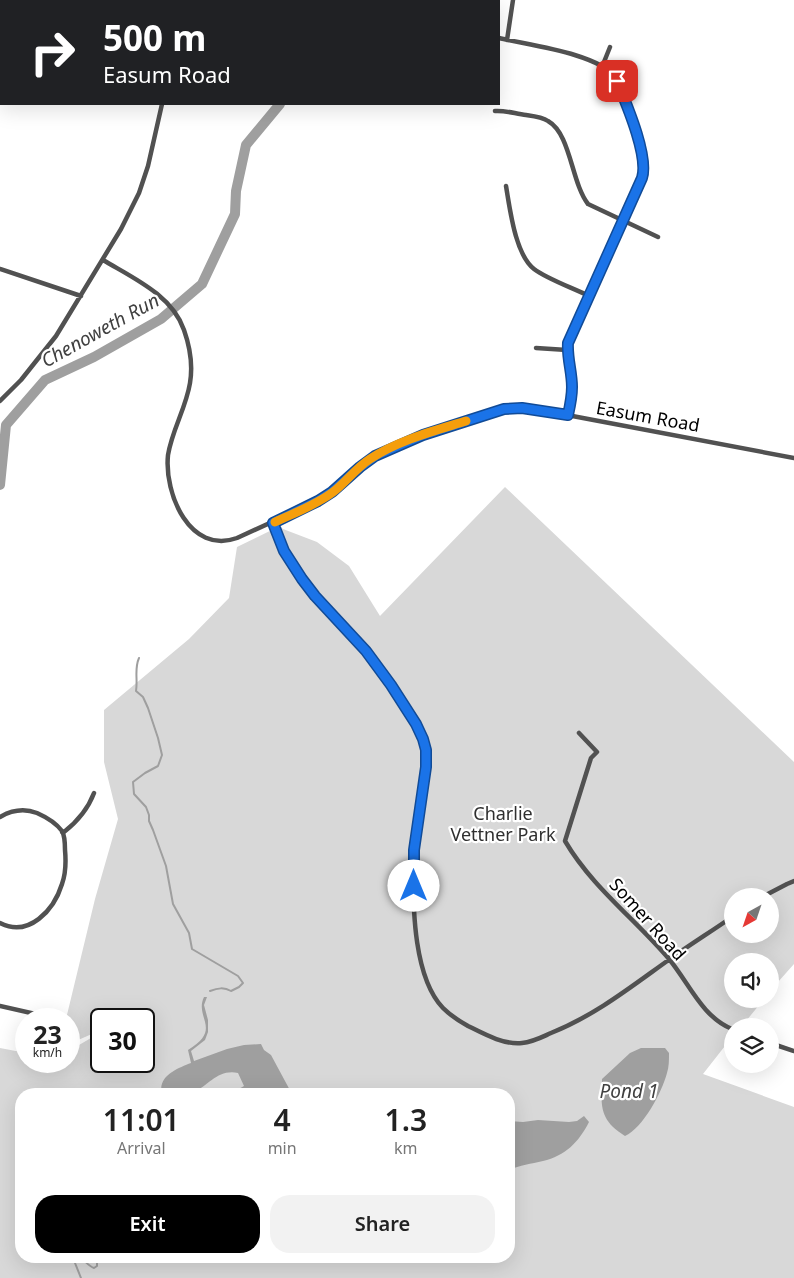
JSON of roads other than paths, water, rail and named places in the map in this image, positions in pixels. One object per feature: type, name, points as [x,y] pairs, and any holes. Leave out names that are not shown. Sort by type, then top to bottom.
[{"type":"street","points":[[507,40],[514,0]]},
{"type":"street","points":[[500,38],[560,50],[608,70],[617,81],[626,102],[644,161],[642,178],[568,343],[567,350],[572,388],[568,415]]},
{"type":"street","points":[[602,67],[610,48]]},
{"type":"street","points":[[0,401],[45,351],[81,296],[130,212],[148,166],[162,105]]},
{"type":"street","points":[[495,110],[548,120],[562,136],[577,182],[588,204],[658,237]]},
{"type":"street","points":[[506,186],[518,245],[528,262],[536,270],[589,296]]},
{"type":"street","name":"Easum Road","points":[[103,260],[153,291],[170,306],[184,329],[192,372],[188,392],[171,441],[168,460],[170,482],[185,520],[195,532],[212,541],[231,540],[273,523],[318,501],[332,492],[375,456],[423,435],[504,409],[522,408],[568,415],[794,458]]},
{"type":"street","points":[[0,269],[81,296]]},
{"type":"street","points":[[536,348],[567,350]]},
{"type":"street","points":[[273,523],[284,551],[302,579],[315,596],[366,651],[411,716],[423,739],[426,750],[426,767],[418,814],[413,870],[416,933],[419,956],[426,976],[442,1007],[455,1019],[484,1034],[520,1044],[531,1041],[560,1030],[592,1014],[724,922]]},
{"type":"street","name":"Somer Road","points":[[579,733],[597,752],[591,758],[565,841],[577,861],[669,960],[711,1016],[724,1025]]},
{"type":"street","points":[[62,832],[79,819],[94,793]]},
{"type":"street","points":[[0,817],[13,811],[32,812],[49,819],[62,832],[65,841],[65,872],[54,902],[40,919],[28,926],[17,928],[0,923]]},
{"type":"street","points":[[779,888],[794,881]]},
{"type":"street","points":[[0,1006],[15,1009]]},
{"type":"street","points":[[779,1046],[794,1051]]},
{"type":"water","points":[[204,997],[207,997],[204,1005],[208,1020],[208,1032],[205,1040],[191,1051],[194,1061],[227,1049],[261,1044],[264,1050],[271,1055],[289,1088],[240,1088],[244,1086],[238,1073],[231,1072],[219,1075],[202,1088],[161,1088],[163,1082],[170,1074],[191,1063],[188,1050],[198,1043],[206,1030],[202,1004]]},
{"type":"water","name":"Pond 1","points":[[641,1048],[665,1048],[669,1053],[668,1068],[661,1090],[651,1109],[632,1132],[625,1136],[610,1124],[603,1112],[602,1079],[630,1053]]},
{"type":"water","points":[[584,1116],[589,1122],[581,1136],[565,1152],[551,1159],[515,1168],[515,1121],[577,1121]]},
{"type":"waterway","name":"Chenoweth Run","points":[[0,485],[6,425],[45,380],[94,357],[161,319],[202,284],[235,214],[236,191],[246,145],[279,105]]},
{"type":"waterway","points":[[139,658],[136,691],[143,697],[148,708],[162,755],[158,766],[133,782],[134,794],[146,807],[149,815],[149,821],[166,866],[173,904],[189,933],[192,949],[238,976],[243,983],[231,991],[221,988],[210,991]]},
{"type":"waterway","points":[[75,1263],[81,1278]]},
{"type":"waterway","points":[[86,1263],[94,1268],[97,1266],[97,1263]]},
{"type":"park label","name":"Charlie Vettner Park","points":[[503,823]]}]
